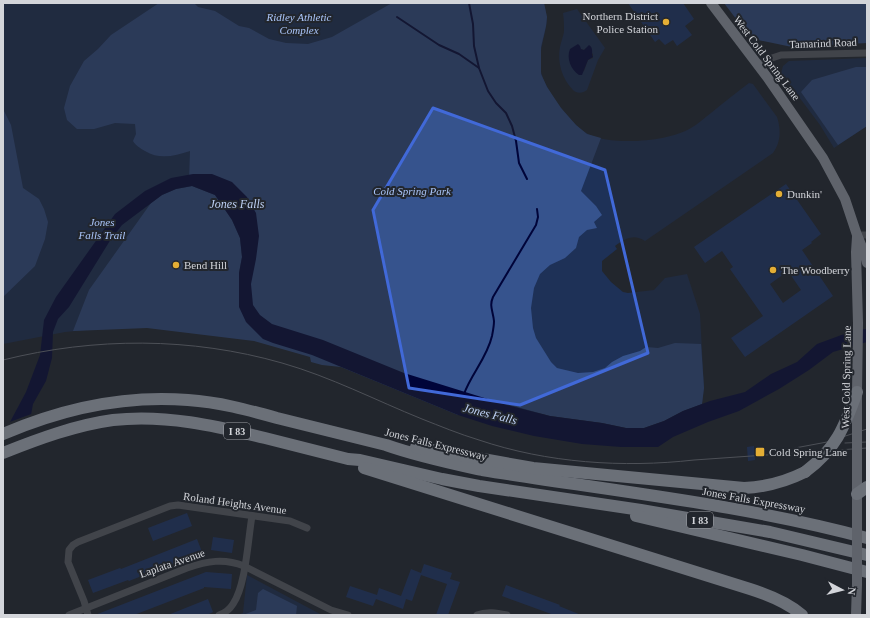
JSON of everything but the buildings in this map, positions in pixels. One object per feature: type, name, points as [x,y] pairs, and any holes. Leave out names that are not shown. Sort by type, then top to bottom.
[{"type":"highway","points":[[386,445],[407,445],[533,468],[744,488],[770,486],[794,478],[805,472],[824,456],[834,445],[845,424],[858,392]]},
{"type":"highway","name":"Jones Falls Expressway","points":[[3,434],[21,426],[88,406],[140,400],[189,400],[230,406],[482,470],[698,503],[802,522],[867,537]]},
{"type":"highway","name":"I 83","points":[[3,453],[42,438],[91,424],[114,420],[170,419],[225,428],[348,459],[360,460],[472,484],[763,531],[805,539],[867,555]]},
{"type":"highway","points":[[348,459],[364,468],[763,593],[784,602],[802,615]]},
{"type":"highway","points":[[857,494],[867,487]]},
{"type":"highway","points":[[559,498],[706,534],[845,565],[867,572]]},
{"type":"main road","name":"West Cold Spring Lane","points":[[711,3],[800,122],[823,158],[862,235],[867,263]]},
{"type":"main road","name":"West Cold Spring Lane","points":[[856,615],[858,278],[856,252],[862,235]]},
{"type":"street","name":"Tamarind Road","points":[[758,65],[781,55],[867,53]]},
{"type":"street","name":"Roland Heights Avenue","points":[[87,611],[68,562],[70,550],[73,545],[170,506],[186,505],[290,521],[307,528]]},
{"type":"street","points":[[219,615],[228,609],[237,597],[244,566],[252,516]]},
{"type":"street","name":"Laplata Avenue","points":[[69,615],[87,611],[202,563],[221,561],[244,566],[330,613],[348,615]]},
{"type":"street","points":[[477,615],[488,612],[507,615]]},
{"type":"highlighted area","points":[[433,108],[605,170],[648,353],[520,405],[409,388],[373,210]]},
{"type":"green space","name":"Cold Spring Park","points":[[3,3],[544,3],[547,21],[540,63],[545,82],[561,108],[575,124],[588,134],[598,138],[611,140],[640,141],[669,137],[681,133],[696,125],[749,83],[753,84],[777,117],[780,135],[778,144],[773,153],[645,241],[637,237],[633,237],[622,241],[615,246],[617,249],[602,261],[602,271],[611,282],[623,292],[628,293],[654,290],[665,278],[687,274],[700,314],[704,388],[702,404],[683,411],[458,415],[312,355],[273,343],[219,332],[163,327],[107,328],[65,332],[3,344]]},
{"type":"green space","name":"Cold Spring Park","points":[[159,3],[194,3],[198,7],[215,11],[239,26],[249,28],[269,39],[286,43],[308,44],[332,37],[392,3],[544,3],[547,17],[541,47],[541,74],[547,87],[561,108],[576,125],[587,134],[601,138],[581,191],[596,206],[602,215],[594,222],[597,228],[587,230],[579,237],[576,248],[565,258],[550,265],[540,274],[534,288],[531,308],[533,328],[536,338],[551,362],[557,368],[578,373],[593,372],[605,368],[623,356],[640,351],[646,347],[658,348],[675,343],[701,344],[704,388],[702,404],[644,428],[626,428],[550,416],[491,400],[458,415],[341,367],[311,362],[310,357],[254,341],[147,328],[73,331],[89,290],[151,203],[162,195],[176,189],[192,186],[215,195],[232,220],[240,238],[242,257],[239,273],[250,319],[249,252],[238,204],[189,182],[190,151],[167,156],[156,156],[138,147],[133,141],[136,134],[135,124],[115,123],[94,129],[77,129],[67,120],[64,108],[70,86],[84,61],[111,35]]},
{"type":"green space","points":[[724,3],[867,3],[867,43],[792,47],[758,40],[749,36]]},
{"type":"green space","points":[[577,9],[605,48],[598,60],[587,90],[578,93],[569,86],[561,70],[559,53],[564,32],[563,13]],"holes":[[[586,48],[593,54],[593,58],[588,60],[584,71],[578,74],[581,49],[584,50]]]},
{"type":"green space","points":[[867,58],[867,126],[834,148],[820,125],[781,73],[783,66],[789,61]]},
{"type":"green space","points":[[856,67],[867,67],[867,126],[838,145],[801,92],[812,80]]},
{"type":"green space","points":[[3,109],[11,125],[23,188],[39,199],[48,222],[45,239],[35,266],[3,297]]},
{"type":"green space","points":[[247,575],[320,614],[237,615],[243,613]]},
{"type":"green space","points":[[263,589],[297,606],[296,615],[243,615],[256,610],[258,593]]},
{"type":"water","points":[[578,44],[581,49],[584,50],[589,45],[592,49],[593,57],[588,60],[582,75],[576,73],[569,60],[570,49]]},
{"type":"water","name":"Jones Falls","points":[[193,174],[212,174],[232,182],[247,197],[256,213],[259,236],[251,284],[253,305],[260,315],[272,324],[323,340],[404,373],[507,405],[550,416],[626,428],[644,428],[710,401],[745,392],[771,374],[797,362],[817,344],[855,330],[867,329],[867,342],[833,352],[809,370],[779,389],[739,411],[673,437],[658,447],[621,447],[582,444],[534,436],[492,426],[458,415],[312,355],[263,339],[246,322],[239,307],[239,273],[242,257],[240,238],[232,220],[215,195],[192,186],[176,189],[162,195],[122,225],[111,239],[69,307],[58,319],[53,332],[52,358],[46,381],[33,404],[31,415],[5,429],[26,392],[40,355],[44,320],[56,297],[115,214],[145,191],[171,178]]},
{"type":"pier","points":[[34,413],[27,430],[20,438],[3,449],[3,428],[7,423]]},
{"type":"waterway","points":[[469,3],[473,24],[474,46],[479,68],[488,91],[496,103],[506,113],[512,126],[519,163],[527,179]]},
{"type":"waterway","points":[[397,17],[439,45],[459,54],[479,68]]},
{"type":"waterway","points":[[464,394],[490,344],[494,323],[491,306],[493,297],[536,225],[538,217],[537,209]]},
{"type":"tram line","points":[[3,360],[38,352],[73,347],[143,343],[213,348],[248,354],[318,375],[457,433],[505,448],[531,454],[585,462],[667,462],[867,448]]},
{"type":"tram line","points":[[795,448],[827,442],[867,429]]},
{"type":"tram line","points":[[845,443],[867,442]]},
{"type":"place","name":"Northern District Police Station","points":[[666,22]]},
{"type":"place","name":"Dunkin'","points":[[779,194]]},
{"type":"place","name":"Bend Hill","points":[[176,265]]},
{"type":"place","name":"The Woodberry","points":[[773,270]]},
{"type":"place","name":"Cold Spring Lane","points":[[760,452]]},
{"type":"park label","name":"Ridley Athletic Complex","points":[[299,23]]},
{"type":"park label","name":"Jones Falls Trail","points":[[102,228]]}]
